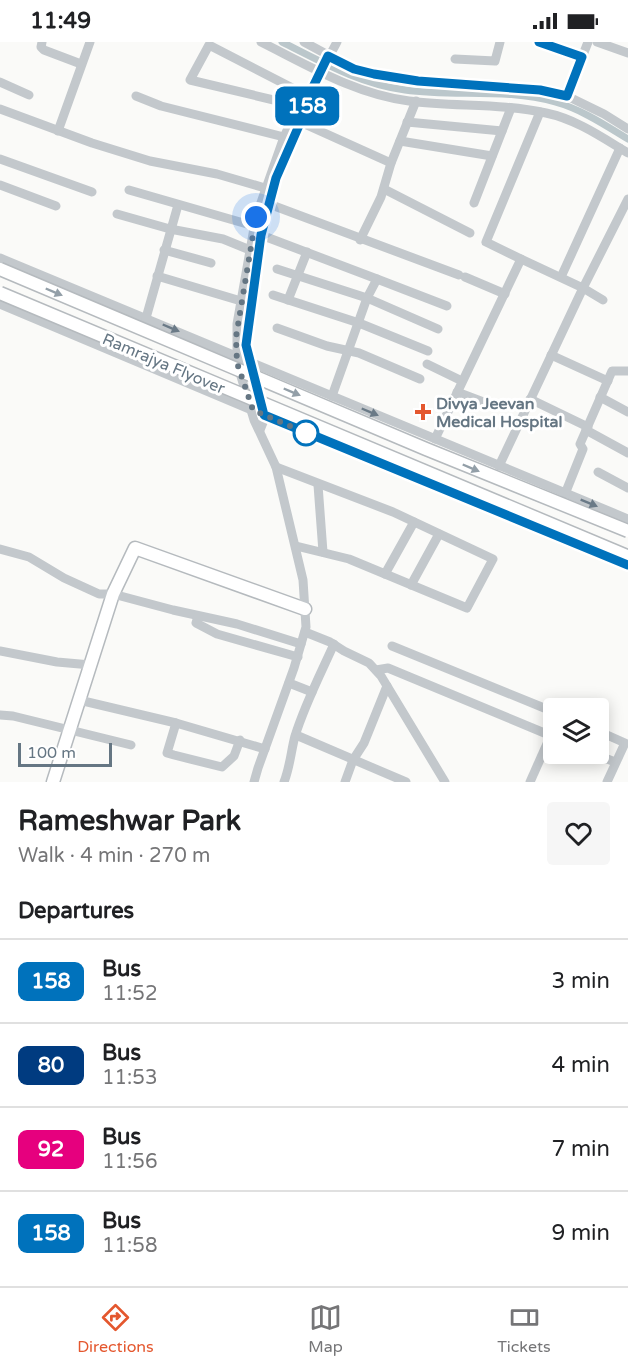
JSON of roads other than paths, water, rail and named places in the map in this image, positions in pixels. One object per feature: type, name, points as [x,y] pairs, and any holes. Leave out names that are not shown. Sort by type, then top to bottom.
[{"type":"main road","name":"Ramrajya Flyover","points":[[0,269],[628,531]]},
{"type":"main road","name":"Ramrajya Flyover","points":[[0,293],[628,559]]},
{"type":"main road","points":[[53,782],[113,594],[135,548],[305,609]]},
{"type":"street","points":[[42,42],[41,47],[44,50],[81,64]]},
{"type":"street","points":[[58,131],[90,42]]},
{"type":"street","points":[[261,42],[354,88],[416,101],[548,113],[590,130],[624,151],[561,278]]},
{"type":"street","points":[[304,42],[354,69],[374,74],[418,81],[540,90],[567,96],[628,129]]},
{"type":"street","points":[[255,782],[298,657],[305,632],[305,609],[303,580],[276,468],[254,420],[237,356],[237,324],[254,226],[265,188],[284,137],[299,106],[337,42]]},
{"type":"street","points":[[455,59],[495,61],[500,42]]},
{"type":"street","points":[[539,42],[582,57]]},
{"type":"street","points":[[567,96],[588,42]]},
{"type":"street","points":[[597,42],[628,53]]},
{"type":"street","points":[[299,106],[190,80],[209,45],[309,92]]},
{"type":"street","points":[[0,82],[29,94]]},
{"type":"street","points":[[260,430],[264,415],[246,345],[261,235],[276,178],[308,105],[309,92]]},
{"type":"street","points":[[136,96],[161,106],[284,137]]},
{"type":"street","points":[[360,240],[384,189],[391,163],[416,101]]},
{"type":"street","points":[[474,203],[511,108]]},
{"type":"street","points":[[0,122],[2,110],[150,161],[217,174],[265,188]]},
{"type":"street","points":[[540,112],[486,242],[583,288],[603,300]]},
{"type":"street","points":[[300,122],[391,163]]},
{"type":"street","points":[[407,122],[502,131]]},
{"type":"street","points":[[400,141],[492,156]]},
{"type":"street","points":[[0,159],[92,192]]},
{"type":"street","points":[[0,185],[56,206]]},
{"type":"street","points":[[384,189],[470,233]]},
{"type":"street","points":[[129,190],[254,226]]},
{"type":"street","points":[[499,466],[628,198]]},
{"type":"street","points":[[269,204],[505,294]]},
{"type":"street","points":[[146,318],[178,205]]},
{"type":"street","points":[[117,214],[170,229],[223,239],[250,250]]},
{"type":"street","points":[[618,220],[628,225]]},
{"type":"street","points":[[261,235],[447,306]]},
{"type":"street","points":[[164,250],[211,263]]},
{"type":"street","points":[[288,300],[306,252]]},
{"type":"street","points":[[0,258],[628,519]]},
{"type":"street","points":[[435,439],[521,259]]},
{"type":"street","points":[[277,269],[368,298],[438,329]]},
{"type":"street","points":[[157,276],[241,302]]},
{"type":"street","points":[[332,396],[377,279]]},
{"type":"street","points":[[273,295],[359,323],[429,351]]},
{"type":"street","points":[[0,304],[264,415],[628,559]]},
{"type":"street","points":[[277,328],[359,353],[420,380]]},
{"type":"street","points":[[551,355],[608,381]]},
{"type":"street","points":[[427,364],[462,381]]},
{"type":"street","points":[[565,494],[583,449],[580,444],[612,370],[628,371]]},
{"type":"street","points":[[457,392],[486,403]]},
{"type":"street","points":[[600,397],[628,412]]},
{"type":"street","points":[[530,399],[628,453]]},
{"type":"street","points":[[276,468],[414,522],[493,559],[467,608],[349,559],[296,546]]},
{"type":"street","points":[[598,472],[628,488]]},
{"type":"street","points":[[318,485],[323,552]]},
{"type":"street","points":[[385,574],[414,522]]},
{"type":"street","points":[[411,585],[439,534]]},
{"type":"street","points":[[0,549],[28,557],[64,578],[99,594],[113,594],[237,624],[301,644]]},
{"type":"street","points":[[198,616],[196,623],[217,634],[298,657]]},
{"type":"street","points":[[305,632],[334,644],[369,663],[376,670],[445,782]]},
{"type":"street","points":[[284,782],[289,770],[296,735],[312,692],[334,644]]},
{"type":"street","points":[[392,646],[543,708]]},
{"type":"street","points":[[0,651],[57,662],[91,665]]},
{"type":"street","points":[[376,670],[388,668],[543,730]]},
{"type":"street","points":[[289,683],[312,692]]},
{"type":"street","points":[[345,782],[387,686]]},
{"type":"street","points":[[79,700],[176,723],[265,749]]},
{"type":"street","points":[[0,715],[14,716],[131,746]]},
{"type":"street","points":[[176,723],[167,753],[174,755],[222,767],[234,756],[240,741]]},
{"type":"street","points":[[296,735],[406,782]]},
{"type":"street","points":[[607,782],[625,743],[609,736]]},
{"type":"street","points":[[531,782],[543,755]]},
{"type":"street","points":[[609,760],[615,762]]},
{"type":"waterway","points":[[282,42],[342,71],[388,87],[424,92],[518,95],[555,102],[583,113],[628,139]]},
{"type":"place","name":"Divya Jeevan Medical Hospital","points":[[423,412]]}]
